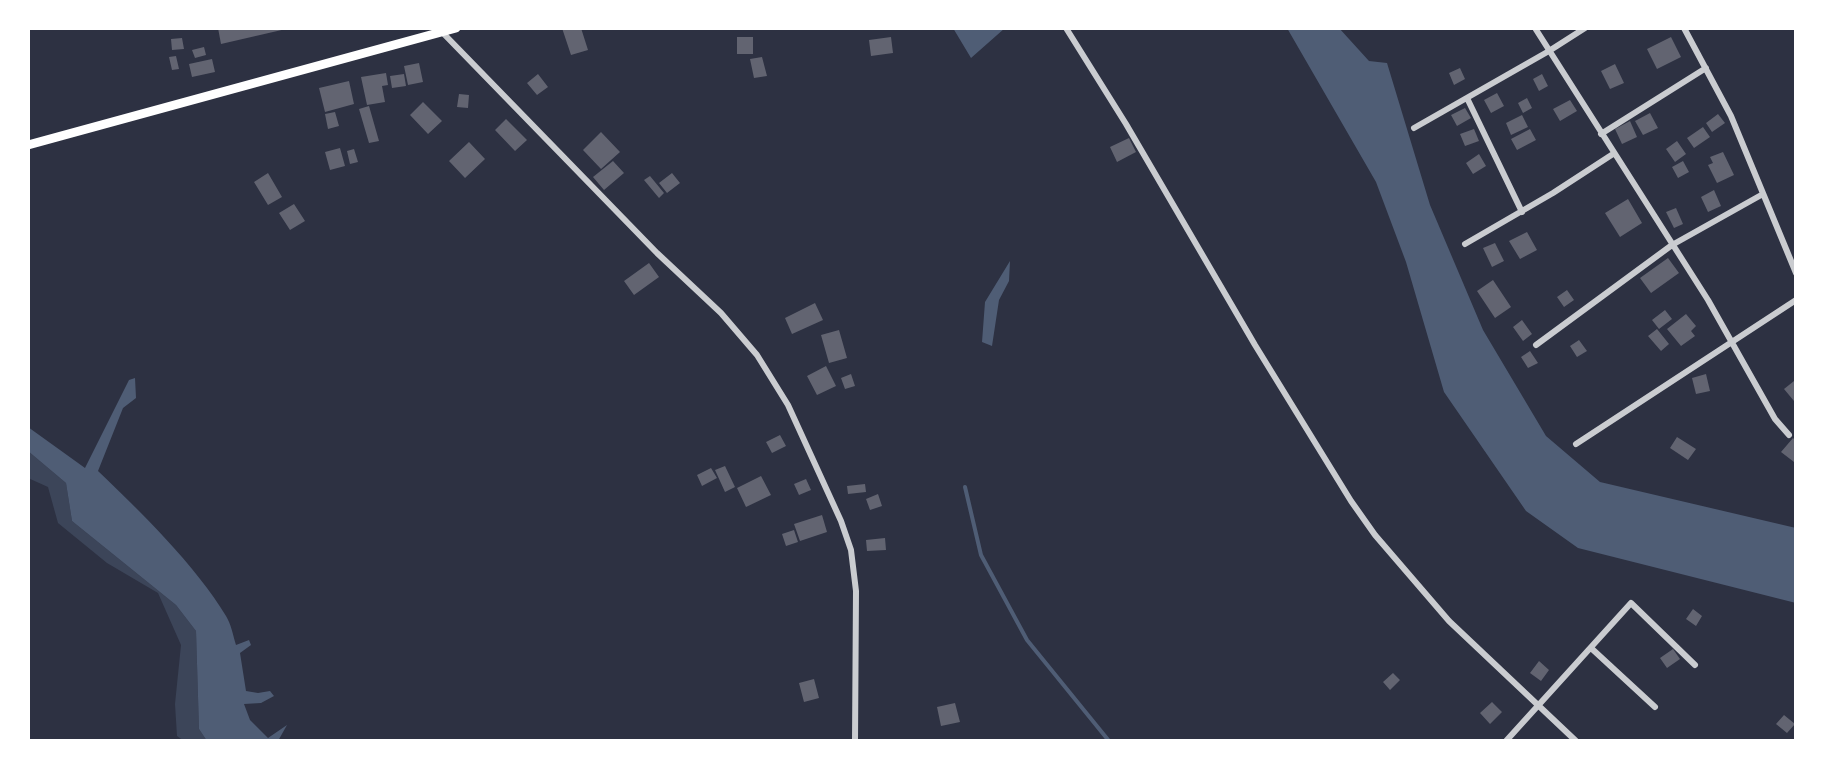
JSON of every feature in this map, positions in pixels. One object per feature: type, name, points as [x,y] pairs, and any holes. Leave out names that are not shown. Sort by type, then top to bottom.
[{"type":"main road","points":[[28,145],[456,28]]},
{"type":"street","points":[[1066,28],[1351,501],[1375,535],[1449,621],[1576,741]]},
{"type":"street","points":[[1535,28],[1672,245],[1775,419],[1789,435]]},
{"type":"street","points":[[1414,128],[1585,28]]},
{"type":"street","points":[[1684,28],[1731,116],[1796,273]]},
{"type":"street","points":[[442,32],[657,253],[728,321],[757,355],[788,405],[851,550],[856,591],[855,741]]},
{"type":"street","points":[[1601,134],[1706,68]]},
{"type":"street","points":[[1467,98],[1522,212]]},
{"type":"street","points":[[1465,244],[1613,154]]},
{"type":"street","points":[[1536,345],[1672,245],[1763,194]]},
{"type":"street","points":[[1576,444],[1796,300]]},
{"type":"street","points":[[1511,740],[1631,603],[1695,665]]},
{"type":"street","points":[[1591,648],[1655,707]]},
{"type":"shaded area","points":[[953,28],[1005,28],[971,58]]},
{"type":"shaded area","points":[[1287,28],[1339,28],[1369,61],[1387,63],[1430,205],[1483,330],[1546,436],[1600,482],[1796,528],[1796,603],[1578,548],[1526,511],[1444,392],[1406,262],[1376,182]]},
{"type":"shaded area","points":[[1010,261],[1009,281],[999,300],[992,346],[982,342],[985,302]]},
{"type":"shaded area","points":[[135,378],[136,398],[123,408],[98,471],[149,521],[200,578],[228,619],[236,645],[249,640],[251,645],[240,653],[246,691],[270,691],[274,696],[261,703],[244,704],[250,720],[268,738],[287,725],[278,741],[207,741],[199,729],[196,631],[176,605],[72,521],[66,483],[28,451],[28,427],[85,468],[129,380]]},
{"type":"shaded area","points":[[28,451],[66,483],[72,521],[176,605],[196,631],[199,729],[207,741],[184,741],[177,736],[175,704],[181,645],[158,593],[107,563],[58,523],[48,487],[28,478]]},
{"type":"building","points":[[218,28],[286,28],[286,29],[221,44]]},
{"type":"building","points":[[562,28],[581,28],[588,50],[571,55]]},
{"type":"building","points":[[737,37],[753,37],[753,54],[737,54]]},
{"type":"building","points":[[891,37],[893,53],[871,56],[869,40]]},
{"type":"building","points":[[1671,37],[1681,57],[1657,69],[1647,49]]},
{"type":"building","points":[[182,38],[184,49],[172,50],[171,39]]},
{"type":"building","points":[[204,47],[206,55],[195,58],[192,50]]},
{"type":"building","points":[[176,56],[179,69],[172,70],[169,57]]},
{"type":"building","points":[[762,57],[767,76],[754,78],[750,59]]},
{"type":"building","points":[[212,59],[215,72],[192,77],[189,64]]},
{"type":"building","points":[[419,63],[423,82],[408,85],[404,66]]},
{"type":"building","points":[[1615,64],[1624,83],[1610,89],[1601,71]]},
{"type":"building","points":[[1460,68],[1465,79],[1454,85],[1449,73]]},
{"type":"building","points":[[386,73],[388,85],[382,86],[385,102],[367,105],[361,77]]},
{"type":"building","points":[[404,74],[406,86],[392,88],[390,76]]},
{"type":"building","points":[[538,74],[548,87],[537,95],[527,83]]},
{"type":"building","points":[[1542,74],[1548,86],[1539,91],[1533,79]]},
{"type":"building","points":[[349,81],[354,104],[325,112],[319,88]]},
{"type":"building","points":[[1497,93],[1504,106],[1491,113],[1484,100]]},
{"type":"building","points":[[459,94],[469,95],[468,108],[457,107]]},
{"type":"building","points":[[1527,98],[1532,108],[1523,113],[1518,103]]},
{"type":"building","points":[[1570,100],[1577,111],[1560,121],[1553,109]]},
{"type":"building","points":[[423,102],[442,121],[428,134],[410,115]]},
{"type":"building","points":[[369,106],[379,141],[369,143],[359,109]]},
{"type":"building","points":[[1465,108],[1471,118],[1457,126],[1451,115]]},
{"type":"building","points":[[335,112],[339,126],[328,129],[325,114]]},
{"type":"building","points":[[1650,113],[1658,128],[1643,135],[1635,121]]},
{"type":"building","points":[[1718,114],[1725,123],[1712,132],[1706,123]]},
{"type":"building","points":[[1522,115],[1528,127],[1511,135],[1506,123]]},
{"type":"building","points":[[506,119],[527,140],[515,151],[495,130]]},
{"type":"building","points":[[1630,121],[1637,137],[1622,144],[1615,129]]},
{"type":"building","points":[[1703,127],[1710,137],[1694,148],[1687,138]]},
{"type":"building","points":[[1474,129],[1479,141],[1465,146],[1460,134]]},
{"type":"building","points":[[1530,129],[1536,140],[1517,150],[1511,139]]},
{"type":"building","points":[[601,132],[620,152],[601,169],[583,150]]},
{"type":"building","points":[[1129,138],[1136,152],[1117,162],[1110,147]]},
{"type":"building","points":[[1677,141],[1686,154],[1675,162],[1666,149]]},
{"type":"building","points":[[469,142],[485,159],[465,178],[449,161]]},
{"type":"building","points":[[340,148],[345,166],[330,170],[325,152]]},
{"type":"building","points":[[354,149],[358,162],[350,164],[347,151]]},
{"type":"building","points":[[1723,152],[1734,175],[1717,183],[1708,165],[1713,163],[1710,157]]},
{"type":"building","points":[[1479,154],[1486,166],[1473,174],[1466,163]]},
{"type":"building","points":[[613,161],[624,173],[604,190],[593,177]]},
{"type":"building","points":[[1683,161],[1689,172],[1678,178],[1672,167]]},
{"type":"building","points":[[268,173],[282,197],[268,205],[254,182]]},
{"type":"building","points":[[672,173],[680,183],[667,193],[659,183]]},
{"type":"building","points":[[650,176],[664,193],[659,198],[644,180]]},
{"type":"building","points":[[1714,190],[1721,206],[1708,212],[1701,197]]},
{"type":"building","points":[[1628,199],[1642,223],[1620,237],[1605,213]]},
{"type":"building","points":[[294,204],[305,221],[290,230],[279,213]]},
{"type":"building","points":[[1676,208],[1683,224],[1674,228],[1666,212]]},
{"type":"building","points":[[1527,232],[1537,250],[1520,259],[1509,241]]},
{"type":"building","points":[[1495,243],[1504,261],[1492,267],[1483,248]]},
{"type":"building","points":[[1668,258],[1679,273],[1651,293],[1640,278]]},
{"type":"building","points":[[649,263],[659,277],[634,295],[624,281]]},
{"type":"building","points":[[1493,280],[1511,307],[1495,318],[1477,291]]},
{"type":"building","points":[[1567,290],[1574,300],[1564,307],[1557,297]]},
{"type":"building","points":[[815,303],[823,320],[792,334],[785,318]]},
{"type":"building","points":[[1665,310],[1672,319],[1659,329],[1652,320]]},
{"type":"building","points":[[1686,314],[1696,326],[1691,331],[1695,336],[1681,346],[1667,329]]},
{"type":"building","points":[[1522,320],[1532,334],[1523,341],[1513,327]]},
{"type":"building","points":[[1657,329],[1669,344],[1661,351],[1648,336]]},
{"type":"building","points":[[839,330],[847,358],[829,363],[821,335]]},
{"type":"building","points":[[1579,340],[1587,351],[1577,357],[1570,346]]},
{"type":"building","points":[[1530,351],[1538,363],[1528,368],[1521,357]]},
{"type":"building","points":[[826,366],[836,386],[817,395],[807,376]]},
{"type":"building","points":[[851,374],[855,386],[845,389],[841,378]]},
{"type":"building","points":[[1706,374],[1710,391],[1696,394],[1692,378]]},
{"type":"building","points":[[1794,381],[1796,383],[1794,401],[1784,389]]},
{"type":"building","points":[[780,435],[786,446],[772,453],[766,442]]},
{"type":"building","points":[[1677,437],[1696,449],[1688,460],[1670,448]]},
{"type":"building","points":[[1793,438],[1796,441],[1794,462],[1781,452]]},
{"type":"building","points":[[725,466],[735,487],[725,492],[715,470]]},
{"type":"building","points":[[711,468],[717,478],[702,486],[697,475]]},
{"type":"building","points":[[761,476],[771,495],[746,507],[737,488]]},
{"type":"building","points":[[806,479],[811,490],[799,495],[794,484]]},
{"type":"building","points":[[865,484],[866,492],[848,494],[847,486]]},
{"type":"building","points":[[878,494],[882,506],[870,510],[866,499]]},
{"type":"building","points":[[822,515],[827,532],[800,541],[794,524]]},
{"type":"building","points":[[794,530],[798,542],[786,546],[782,534]]},
{"type":"building","points":[[885,538],[886,550],[867,551],[866,540]]},
{"type":"building","points":[[1693,609],[1702,616],[1696,626],[1686,619]]},
{"type":"building","points":[[1673,649],[1680,659],[1667,668],[1660,658]]},
{"type":"building","points":[[1539,661],[1549,670],[1541,681],[1530,673]]},
{"type":"building","points":[[1393,673],[1400,680],[1390,690],[1383,682]]},
{"type":"building","points":[[814,679],[819,698],[804,702],[799,683]]},
{"type":"building","points":[[1492,702],[1502,712],[1490,724],[1480,713]]},
{"type":"building","points":[[955,703],[960,722],[941,726],[937,707]]},
{"type":"building","points":[[1784,715],[1795,724],[1787,733],[1776,724]]},
{"type":"waterway","points":[[965,487],[981,555],[1027,640],[1109,741]]}]
